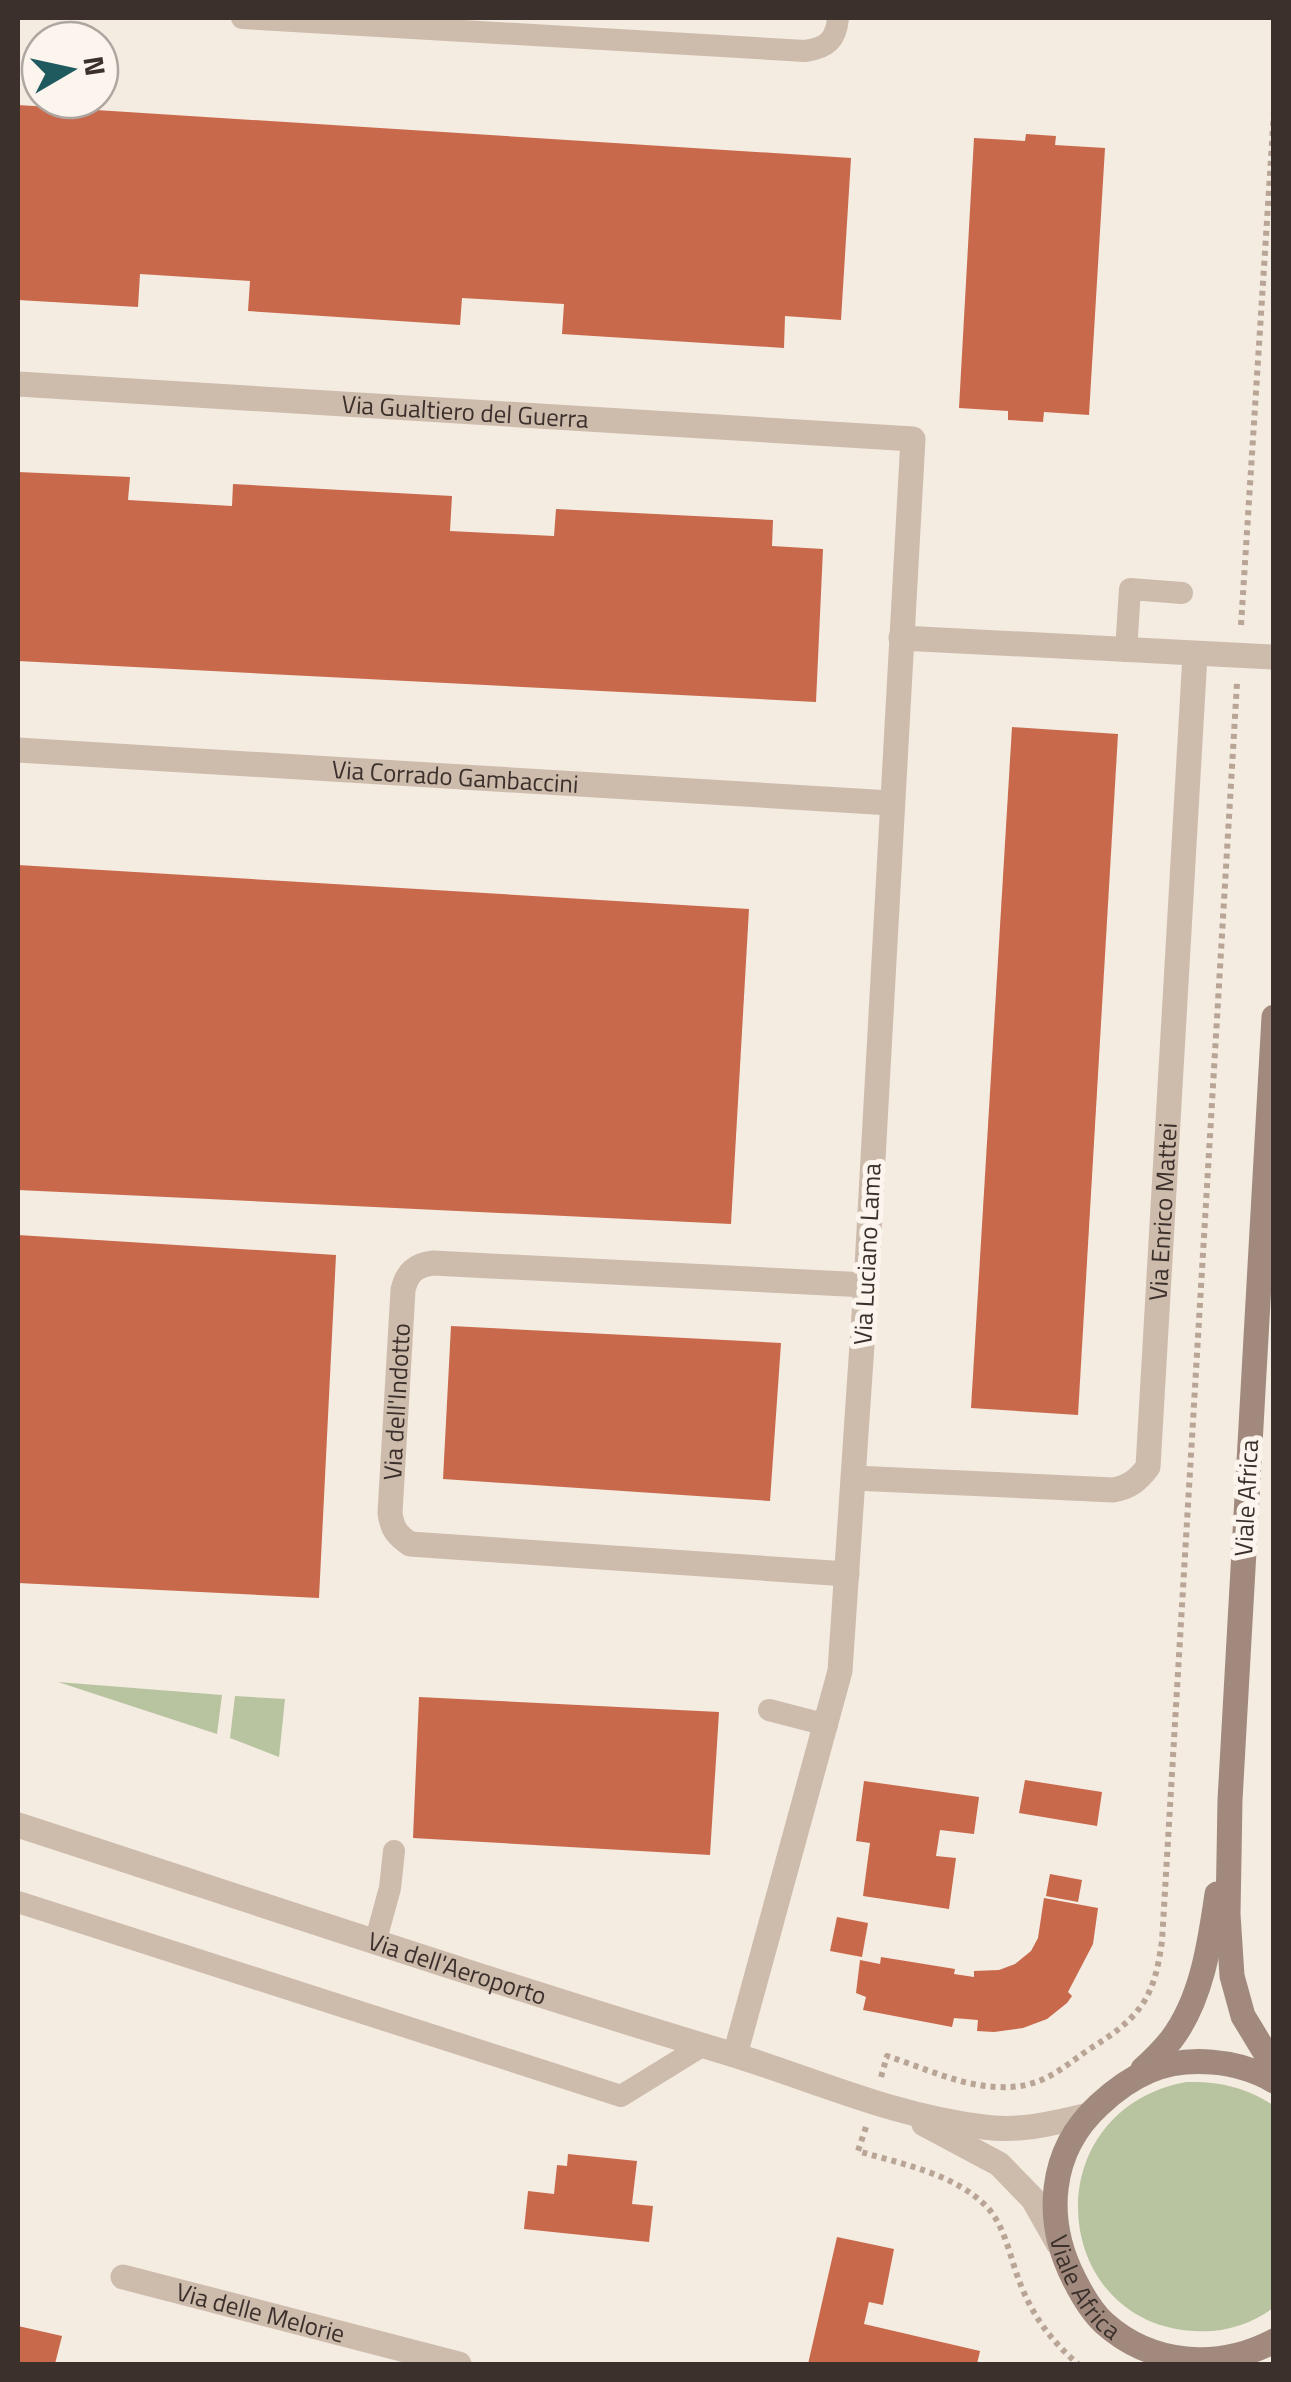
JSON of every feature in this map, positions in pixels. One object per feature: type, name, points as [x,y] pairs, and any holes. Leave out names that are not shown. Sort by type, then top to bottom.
[{"type":"street","name":"Via Gualtiero del Guerra","points":[[18,384],[913,439]]},
{"type":"street","name":"Via Luciano Lama","points":[[734,2055],[840,1671],[866,1285],[913,439]]},
{"type":"street","points":[[901,638],[1274,657]]},
{"type":"street","name":"Via Enrico Mattei","points":[[854,1478],[1113,1490],[1135,1482],[1148,1467],[1195,654]]},
{"type":"street","name":"Via Corrado Gambaccini","points":[[18,750],[891,803]]},
{"type":"street","name":"Viale Africa","points":[[1274,1017],[1230,1800],[1228,1914],[1232,1976],[1243,2016],[1274,2066]]},
{"type":"street","name":"Via dell'Indotto","points":[[847,1574],[410,1544],[398,1536],[390,1513],[403,1290],[412,1271],[433,1263],[866,1285]]},
{"type":"street","name":"Viale Africa","points":[[1138,2076],[1170,2042],[1191,2005],[1214,1914],[1230,1800]]},
{"type":"street","name":"Via dell'Aeroporto","points":[[18,1826],[897,2111],[1007,2129],[1055,2124],[1089,2114]]},
{"type":"street","name":"Viale Africa","points":[[1259,2352],[1185,2360],[1152,2352],[1129,2341],[1104,2322],[1085,2300],[1061,2247],[1054,2215],[1060,2164],[1077,2130],[1112,2093],[1138,2076],[1161,2066],[1210,2062],[1274,2080]]},
{"type":"street","name":"Via dell'Aeroporto","points":[[897,2111],[999,2164],[1033,2199],[1061,2247]]},
{"type":"street","name":"Via delle Melorie","points":[[123,2277],[459,2364]]},
{"type":"street","name":"Viale Africa","points":[[1129,2341],[1141,2364]]},
{"type":"lane","points":[[242,18],[805,51],[824,48],[834,38],[838,18]]},
{"type":"lane","points":[[1126,650],[1130,589],[1182,592]]},
{"type":"lane","points":[[768,1710],[826,1725]]},
{"type":"lane","points":[[374,1943],[390,1888],[394,1850]]},
{"type":"lane","points":[[18,1902],[622,2096],[702,2046]]},
{"type":"green space","points":[[58,1682],[222,1695],[217,1734]]},
{"type":"green space","points":[[235,1696],[285,1699],[279,1757],[230,1738]]},
{"type":"green space","points":[[1186,2082],[1231,2086],[1273,2105],[1273,2308],[1246,2323],[1215,2331],[1194,2331],[1146,2319],[1110,2293],[1087,2256],[1078,2214],[1083,2171],[1102,2132],[1136,2101]]},
{"type":"building","points":[[18,105],[20,120],[120,120],[120,111],[851,158],[841,320],[785,316],[784,348],[562,334],[564,304],[462,298],[460,325],[248,311],[250,281],[140,274],[138,307],[18,300]]},
{"type":"building","points":[[1026,134],[1056,136],[1055,145],[1105,148],[1089,415],[1044,412],[1043,422],[1008,420],[1008,411],[959,408],[974,138],[1025,141]]},
{"type":"building","points":[[18,472],[130,477],[128,500],[232,506],[233,484],[452,496],[450,531],[554,536],[556,509],[773,520],[772,546],[823,549],[816,702],[18,661]]},
{"type":"building","points":[[1012,727],[1118,734],[1078,1415],[971,1408]]},
{"type":"building","points":[[18,865],[749,909],[731,1224],[18,1190]]},
{"type":"building","points":[[18,1235],[336,1255],[319,1598],[18,1583]]},
{"type":"building","points":[[451,1326],[781,1343],[770,1501],[443,1479]]},
{"type":"building","points":[[419,1697],[719,1712],[710,1855],[413,1838]]},
{"type":"building","points":[[1025,1780],[1102,1792],[1097,1826],[1019,1813]]},
{"type":"building","points":[[864,1781],[979,1797],[974,1834],[940,1830],[936,1856],[956,1858],[949,1909],[863,1896],[870,1843],[856,1841]]},
{"type":"building","points":[[1050,1874],[1082,1880],[1078,1902],[1046,1896]]},
{"type":"building","points":[[1044,1898],[1098,1908],[1093,1944],[1068,1992],[1072,1996],[1047,2019],[1023,2028],[994,2032],[977,2031],[978,2020],[954,2018],[952,2027],[863,2010],[866,1997],[856,1993],[860,1960],[880,1964],[881,1957],[955,1969],[954,1974],[974,1977],[974,1971],[999,1970],[1015,1964],[1031,1951],[1038,1938]]},
{"type":"building","points":[[837,1917],[868,1923],[862,1957],[830,1951]]},
{"type":"building","points":[[568,2154],[637,2161],[632,2204],[653,2206],[649,2242],[524,2229],[528,2191],[554,2194],[557,2165],[567,2166]]},
{"type":"building","points":[[837,2237],[894,2249],[883,2305],[869,2302],[864,2324],[980,2351],[977,2364],[808,2364]]},
{"type":"building","points":[[18,2326],[62,2336],[55,2364],[18,2364]]}]
